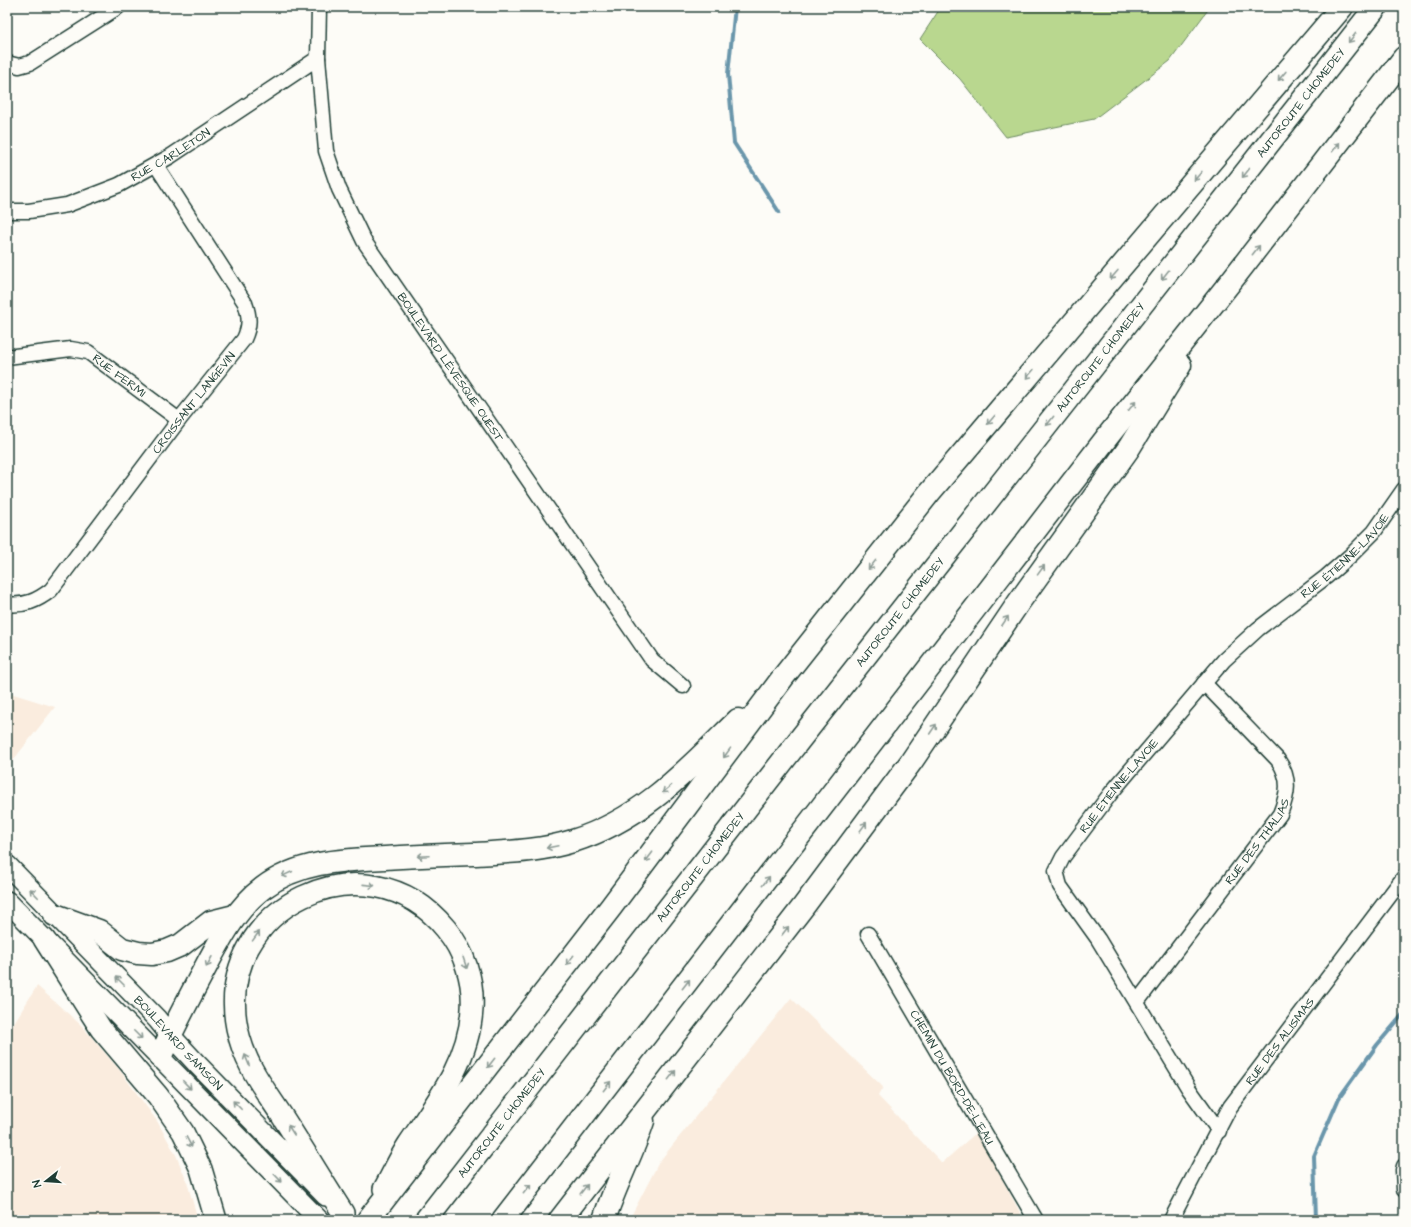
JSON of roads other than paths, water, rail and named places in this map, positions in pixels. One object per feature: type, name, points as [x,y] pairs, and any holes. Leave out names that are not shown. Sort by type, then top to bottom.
[{"type":"highway","points":[[368,1220],[611,907],[784,676],[934,487],[1342,7]]},
{"type":"highway","name":"AUTOROUTE CHOMEDEY","points":[[426,1220],[800,739],[1376,7]]},
{"type":"highway","points":[[503,1220],[1108,436],[1232,280],[1404,58]]},
{"type":"highway","points":[[560,1220],[798,913],[911,762],[1019,602],[1129,448],[1232,280]]},
{"type":"highway","points":[[160,1057],[210,958],[236,916],[252,897],[272,882],[292,872],[314,865],[353,859],[528,851],[574,841],[608,827],[640,810],[671,786],[784,676]]},
{"type":"highway","points":[[55,915],[99,931],[122,948],[138,953],[152,954],[167,951],[181,945],[211,922],[236,916]]},
{"type":"highway","points":[[604,1220],[615,1189],[634,1150],[648,1106]]},
{"type":"main road","points":[[340,1208],[251,1069],[237,1029],[235,1008],[236,988],[243,958],[253,939],[279,911],[297,899],[326,888],[347,885],[376,886],[412,900],[430,912],[444,926],[456,943],[465,961],[471,984],[472,1006],[466,1043],[457,1068],[439,1100],[406,1148],[368,1220]]},
{"type":"main road","points":[[44,939],[101,1028],[158,1096],[183,1132],[201,1169],[216,1220]]},
{"type":"street","points":[[7,63],[19,66],[30,63],[118,7]]},
{"type":"street","name":"BOULEVARD LÉVESQUE OUEST","points":[[319,7],[318,58],[326,151],[339,189],[364,241],[652,660],[683,686]]},
{"type":"street","name":"RUE CARLETON","points":[[7,211],[67,205],[119,185],[156,165],[318,58]]},
{"type":"street","name":"CROISSANT LANGEVIN","points":[[7,604],[18,605],[33,602],[51,590],[179,420],[244,339],[249,329],[250,318],[245,303],[156,165]]},
{"type":"street","name":"RUE FERMI","points":[[7,357],[71,349],[88,352],[179,420]]},
{"type":"street","name":"RUE ÉTIENNE-LAVOIE","points":[[1219,1131],[1193,1095],[1098,939],[1060,886],[1056,871],[1063,857],[1111,793],[1224,660],[1258,630],[1326,577],[1350,556],[1374,532],[1404,489]]},
{"type":"street","name":"RUE DES THALIAS","points":[[1137,1002],[1280,814],[1288,796],[1284,767],[1204,683]]},
{"type":"street","name":"BOULEVARD SAMSON","points":[[7,865],[157,1019],[170,1035],[340,1208]]},
{"type":"street","name":"RUE DES ALISMAS","points":[[1173,1219],[1230,1107],[1404,877]]},
{"type":"street","name":"BOULEVARD SAMSON","points":[[8,904],[319,1219]]},
{"type":"street","name":"CHEMIN DU BORD-DE-L'EAU","points":[[868,934],[1036,1220]]},
{"type":"street","points":[[1404,1169],[1404,1190]]},
{"type":"waterway","points":[[735,7],[728,74],[734,143],[779,212]]},
{"type":"waterway","points":[[1316,1220],[1314,1156],[1339,1098],[1377,1045],[1404,1013]]}]
